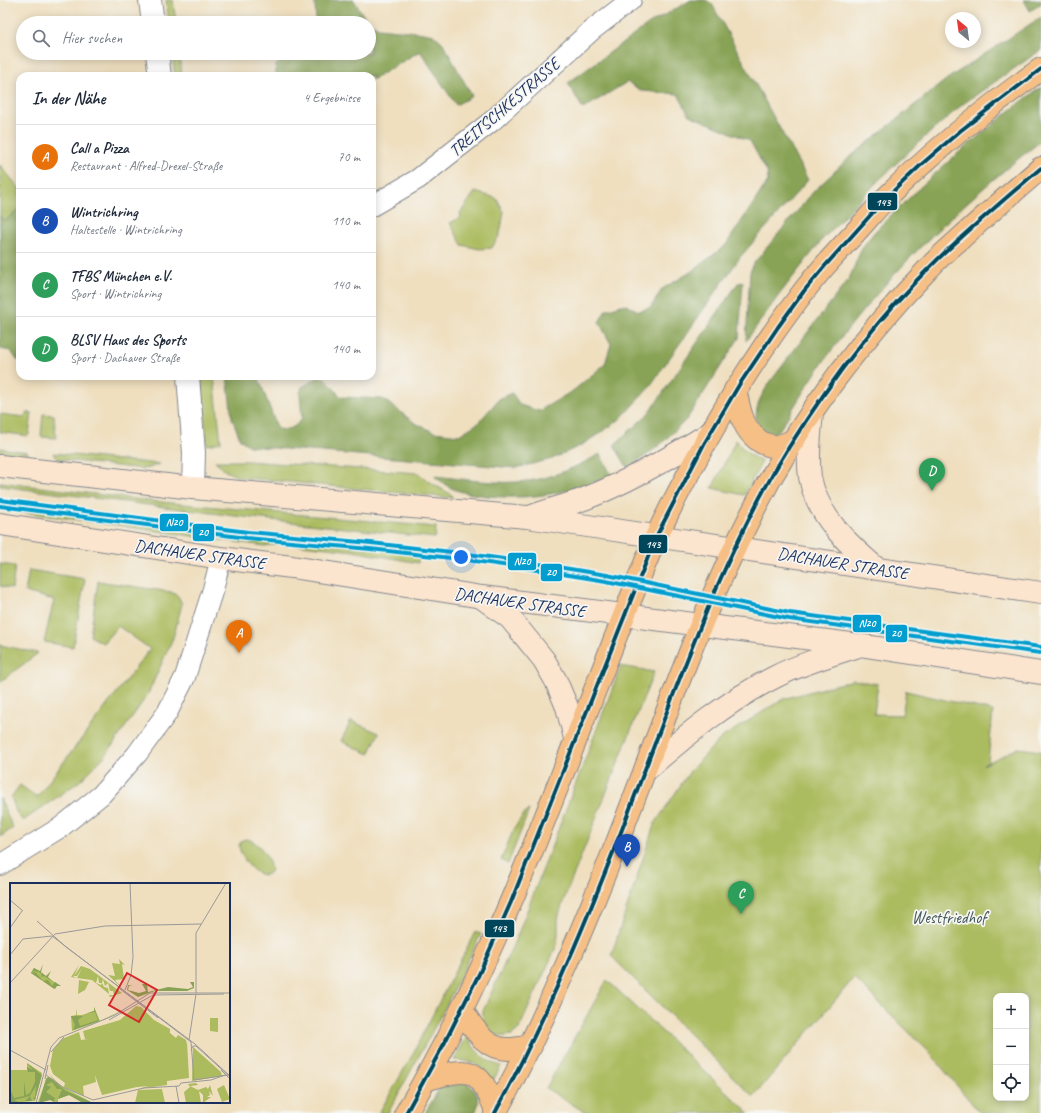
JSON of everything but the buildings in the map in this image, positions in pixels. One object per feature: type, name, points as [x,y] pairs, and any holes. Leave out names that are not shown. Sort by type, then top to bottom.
[{"type":"main road","points":[[406,1113],[462,1010],[497,934],[656,537],[683,482],[735,390],[798,298],[832,257],[886,199],[947,142],[998,100],[1041,69]]},
{"type":"main road","points":[[495,1112],[531,1046],[617,844],[702,625],[735,548],[776,469],[841,370],[876,326],[930,266],[997,205],[1041,168]]},
{"type":"main road","points":[[735,390],[743,421],[750,434],[764,444],[771,446],[778,446],[794,441]]},
{"type":"main road","points":[[812,412],[809,454],[810,478],[819,505],[832,525],[849,545],[876,568]]},
{"type":"main road","points":[[527,517],[585,499],[677,454],[710,433]]},
{"type":"main road","name":"DACHAUER STRASSE","points":[[0,466],[193,488],[527,517],[1041,593]]},
{"type":"main road","name":"DACHAUER STRASSE","points":[[0,524],[221,558],[292,567],[482,597],[859,645],[1041,673]]},
{"type":"main road","points":[[482,597],[510,618],[544,660],[556,681],[567,707],[575,738]]},
{"type":"main road","points":[[645,771],[696,727],[744,694],[776,676],[859,645]]},
{"type":"main road","points":[[462,1010],[474,1029],[486,1042],[495,1048],[509,1049],[531,1046]]},
{"type":"main road","points":[[425,1080],[452,1073],[463,1072],[474,1075],[482,1080],[489,1092],[495,1112]]},
{"type":"street","points":[[150,0],[152,16]]},
{"type":"street","name":"TREITSCHKESTRASSE","points":[[376,204],[418,179],[492,121],[592,30],[631,0]]},
{"type":"street","points":[[158,60],[159,72]]},
{"type":"street","points":[[188,380],[194,453],[193,488]]},
{"type":"street","points":[[0,865],[61,827],[101,795],[137,754],[167,712],[185,677],[213,589],[221,558]]},
{"type":"green space","points":[[166,0],[173,0],[175,16],[168,16]]},
{"type":"green space","points":[[313,0],[354,0],[364,16],[316,16],[315,4]]},
{"type":"green space","points":[[691,0],[706,0],[712,4],[808,180],[741,256],[648,389],[618,421],[582,445],[552,459],[516,468],[249,446],[240,439],[232,418],[227,380],[259,380],[278,429],[292,428],[302,419],[300,394],[302,387],[313,380],[327,380],[341,397],[383,399],[415,423],[434,432],[459,435],[478,423],[499,399],[512,393],[520,405],[539,411],[574,390],[605,364],[611,344],[599,322],[606,310],[624,304],[639,311],[651,307],[662,289],[689,273],[725,246],[768,181],[767,172],[750,141],[689,115],[678,94],[642,91],[627,82],[583,109],[568,83],[649,24]]},
{"type":"green space","points":[[1024,0],[1041,0],[1041,4],[1030,11]]},
{"type":"green space","points":[[1041,17],[1041,50],[963,104],[917,144],[878,181],[822,240],[779,295],[746,341],[750,272],[754,263],[814,191],[850,157],[947,79]]},
{"type":"green space","points":[[376,27],[417,32],[434,35],[443,43],[472,96],[456,105],[420,51],[376,78],[376,72],[276,72],[276,65],[282,60],[376,60]]},
{"type":"green space","points":[[173,60],[180,60],[181,72],[174,72]]},
{"type":"green space","points":[[1041,87],[1041,141],[950,218],[894,275],[843,336],[814,376],[780,429],[770,434],[766,434],[760,430],[756,422],[756,412],[763,393],[848,280],[860,253],[869,238],[890,216],[955,155]]},
{"type":"green space","points":[[0,165],[16,184],[16,214],[0,228]]},
{"type":"green space","points":[[475,192],[496,198],[504,212],[500,234],[492,248],[479,249],[462,245],[450,223],[461,217],[460,213]]},
{"type":"green space","points":[[16,211],[16,358],[11,351],[0,349],[0,216],[5,221]]},
{"type":"green space","points":[[743,282],[739,338],[687,419],[661,444],[647,455],[627,467],[614,445],[647,415],[738,283]]},
{"type":"green space","points":[[201,380],[214,380],[221,442],[207,445]]},
{"type":"green space","points":[[26,413],[32,413],[28,436],[0,432],[0,414],[25,417]]},
{"type":"green space","points":[[43,414],[54,415],[56,438],[42,437]]},
{"type":"green space","points":[[736,440],[741,447],[762,462],[744,495],[712,488]]},
{"type":"green space","points":[[0,448],[28,452],[27,456],[0,452]]},
{"type":"green space","points":[[53,453],[159,464],[142,469],[56,459]]},
{"type":"green space","points":[[600,454],[612,476],[566,491],[536,496],[504,497],[467,493],[449,487],[434,476],[493,482],[528,481],[565,471]]},
{"type":"green space","points":[[215,461],[247,461],[418,473],[428,481],[452,495],[453,498],[238,477],[225,471]]},
{"type":"green space","points":[[0,482],[150,501],[436,527],[435,538],[235,516],[0,486]]},
{"type":"green space","points":[[0,504],[170,528],[420,553],[418,563],[353,551],[284,543],[265,546],[0,509]]},
{"type":"green space","points":[[0,564],[15,566],[12,589],[0,586]]},
{"type":"green space","points":[[29,570],[85,579],[73,647],[44,642],[54,600],[25,592]]},
{"type":"green space","points":[[98,581],[171,592],[178,596],[182,604],[173,638],[148,694],[106,755],[80,781],[23,821],[17,814],[11,797],[20,785],[37,797],[150,649],[118,626],[103,643],[90,636]]},
{"type":"green space","points":[[0,645],[38,653],[0,682]]},
{"type":"green space","points":[[621,666],[654,672],[563,902],[558,919],[556,947],[519,1029],[513,1034],[507,1036],[494,1034],[484,1025],[483,1011],[518,934]]},
{"type":"green space","name":"Westfriedhof","points":[[853,680],[878,684],[874,714],[902,715],[906,691],[993,711],[988,762],[983,765],[1018,748],[1041,751],[1041,1113],[980,1113],[928,1051],[854,978],[753,1097],[611,956],[654,825],[690,771],[721,738],[783,699]]},
{"type":"green space","points":[[351,721],[379,733],[369,754],[341,741]]},
{"type":"green space","points":[[0,798],[13,828],[0,837]]},
{"type":"green space","points":[[528,810],[508,864],[501,860],[515,827]]},
{"type":"green space","points":[[247,839],[260,847],[264,852],[269,861],[271,871],[261,875],[251,868],[246,862],[242,856],[239,845],[242,840]]},
{"type":"green space","points":[[475,932],[481,934],[446,1006],[388,1113],[379,1113],[410,1059]]},
{"type":"green space","points":[[607,980],[749,1113],[586,1113],[546,1088]]},
{"type":"green space","points":[[467,1036],[481,1055],[501,1066],[493,1081],[485,1071],[477,1065],[467,1061],[454,1060]]},
{"type":"green space","points":[[467,1082],[477,1096],[478,1103],[475,1113],[425,1113],[439,1089],[445,1083]]},
{"type":"transit line","name":"143","points":[[406,1113],[444,1044],[479,974],[511,902],[656,537],[704,444],[739,385],[804,291],[885,199],[960,131],[1041,69]]},
{"type":"transit line","name":"143","points":[[495,1113],[556,990],[609,863],[708,609],[745,526],[766,486],[789,447],[822,397],[876,326],[916,281],[950,248],[1041,168]]},
{"type":"transit line","name":"N20","points":[[0,500],[248,532],[371,543],[461,553],[539,564],[607,575],[790,613],[1041,647]]},
{"type":"transit line","name":"20","points":[[0,506],[247,538],[370,549],[460,559],[538,570],[606,581],[789,619],[1040,653]]},
{"type":"place","name":"BLSV Haus des Sports","points":[[932,491]]},
{"type":"place","name":"Call a Pizza","points":[[239,653]]},
{"type":"place","name":"Wintrichring","points":[[627,867]]},
{"type":"place","name":"TFBS München e.V.","points":[[741,914]]}]
